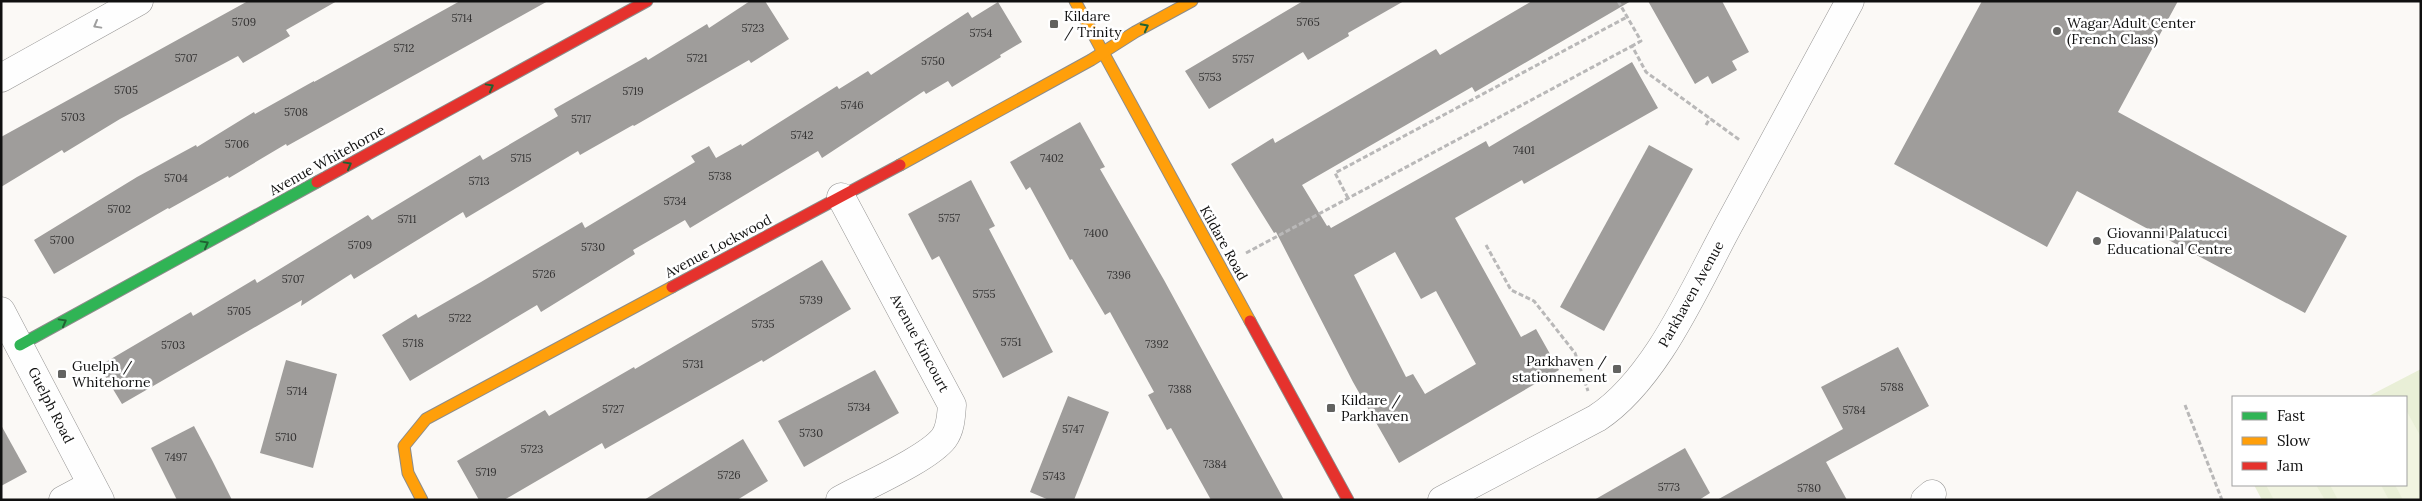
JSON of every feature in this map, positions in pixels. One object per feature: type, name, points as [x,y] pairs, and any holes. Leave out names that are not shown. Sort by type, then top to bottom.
[{"type":"street","points":[[1,78],[139,1]]},
{"type":"street","name":"Avenue Whitehorne","points":[[20,345],[647,1]]},
{"type":"street","name":"Kildare Road","points":[[1075,1],[1348,500]]},
{"type":"street","name":"Avenue Lockwood","points":[[422,500],[408,473],[404,446],[426,419],[841,197],[1192,1]]},
{"type":"street","name":"Parkhaven Avenue","points":[[1442,500],[1597,418],[1635,386],[1671,332],[1850,1]]},
{"type":"street","name":"Avenue Kincourt","points":[[840,500],[931,450],[944,438],[950,424],[952,404],[841,197]]},
{"type":"street","name":"Guelph Road","points":[[1,311],[96,492]]},
{"type":"street","points":[[63,500],[96,492]]},
{"type":"path","points":[[1246,253],[1641,41],[1618,1]]},
{"type":"path","points":[[1348,198],[1335,173],[1627,17]]},
{"type":"path","points":[[1632,46],[1646,72],[1741,141]]},
{"type":"path","points":[[1706,124],[1710,118]]},
{"type":"path","points":[[1486,245],[1511,290],[1534,301],[1575,353],[1597,418]]},
{"type":"path","points":[[2185,405],[2222,500]]},
{"type":"green space","points":[[2421,369],[2421,500],[2262,500],[2255,486],[2407,486],[2407,396],[2369,396]]},
{"type":"green space","points":[[2407,412],[2421,437],[2421,500],[2403,500],[2396,486],[2407,486]]},
{"type":"green space","points":[[2267,486],[2317,486],[2325,500],[2274,500]]},
{"type":"green space","points":[[2331,486],[2382,486],[2389,500],[2338,500]]},
{"type":"building","points":[[248,1],[337,1],[286,30],[290,36],[243,63],[238,56],[120,119],[64,153],[62,150],[1,187],[1,137]]},
{"type":"building","points":[[460,1],[548,1],[287,146],[286,144],[229,178],[228,176],[168,208],[54,274],[34,240],[137,177],[196,145],[197,147],[254,112],[255,114]]},
{"type":"building","points":[[750,1],[765,1],[789,39],[751,63],[749,60],[580,155],[578,151],[466,218],[463,212],[354,279],[351,274],[301,306],[302,300],[122,404],[99,366],[191,312],[193,316],[255,279],[257,283],[368,215],[372,220],[480,155],[483,160],[558,116],[554,109],[646,57],[648,60],[707,24],[709,28]]},
{"type":"building","points":[[1303,1],[1404,1],[1348,33],[1349,36],[1308,60],[1303,52],[1209,109],[1185,71]]},
{"type":"building","points":[[1532,1],[1631,1],[1475,92],[1472,87],[1302,185],[1327,226],[1329,225],[1331,228],[1486,141],[1489,147],[1632,62],[1658,108],[1524,184],[1522,180],[1455,218],[1521,337],[1536,329],[1559,370],[1399,463],[1353,382],[1276,232],[1274,233],[1231,164],[1273,138],[1275,143],[1436,49],[1440,55]],"holes":[[[1395,252],[1421,299],[1436,291],[1476,364],[1425,394],[1413,374],[1406,377],[1354,275]]]},
{"type":"building","points":[[1648,1],[1722,1],[1749,52],[1732,61],[1737,70],[1712,84],[1708,76],[1695,84]]},
{"type":"building","points":[[1982,1],[2178,1],[2118,112],[2347,236],[2305,313],[2077,191],[2047,247],[1894,164]]},
{"type":"building","points":[[998,2],[1022,42],[1000,55],[1001,57],[952,87],[948,81],[926,94],[924,91],[822,158],[818,151],[690,228],[685,220],[633,250],[635,254],[541,312],[537,305],[410,381],[382,335],[416,314],[418,318],[582,222],[585,228],[695,162],[691,156],[709,146],[716,158],[741,144],[742,146],[837,86],[839,89],[868,71],[871,75],[968,12],[972,18]]},
{"type":"building","points":[[1080,122],[1105,167],[1100,169],[1164,280],[1284,500],[1211,500],[1171,428],[1167,430],[1148,395],[1154,392],[1110,312],[1105,315],[1072,259],[1070,260],[1030,187],[1026,190],[1010,162]]},
{"type":"building","points":[[1649,145],[1693,169],[1604,331],[1560,307]]},
{"type":"building","points":[[971,180],[995,226],[989,229],[1053,352],[1003,378],[939,256],[932,260],[908,214]]},
{"type":"building","points":[[822,260],[851,309],[763,362],[762,360],[605,449],[602,443],[504,500],[479,500],[457,461],[545,410],[549,416],[634,367],[635,369]]},
{"type":"building","points":[[1898,347],[1929,406],[1826,462],[1847,500],[1717,500],[1843,429],[1821,387]]},
{"type":"building","points":[[286,360],[337,374],[313,468],[260,453]]},
{"type":"building","points":[[875,370],[899,413],[804,467],[778,421]]},
{"type":"building","points":[[1068,396],[1109,412],[1074,500],[1049,500],[1030,492]]},
{"type":"building","points":[[1,425],[27,472],[1,486]]},
{"type":"building","points":[[194,426],[232,500],[177,500],[151,448]]},
{"type":"building","points":[[743,439],[768,481],[737,500],[644,500]]},
{"type":"building","points":[[1685,448],[1710,493],[1699,500],[1594,500]]},
{"type":"traffic: fast","points":[[20,345],[317,182]]},
{"type":"traffic: slow","points":[[1075,1],[1250,321]]},
{"type":"traffic: slow","points":[[900,165],[1091,60],[1135,32],[1192,1]]},
{"type":"traffic: slow","points":[[422,500],[408,473],[404,446],[426,419],[672,287]]},
{"type":"traffic: jam","points":[[317,182],[647,1]]},
{"type":"traffic: jam","points":[[672,287],[900,165]]},
{"type":"traffic: jam","points":[[1250,321],[1348,500]]},
{"type":"place","name":"Kildare / Trinity","points":[[1054,24]]},
{"type":"place","name":"Wagar Adult Center (French Class)","points":[[2057,31]]},
{"type":"place","name":"Giovanni Palatucci Educational Centre","points":[[2097,241]]},
{"type":"place","name":"Parkhaven / stationnement","points":[[1617,369]]},
{"type":"place","name":"Guelph / Whitehorne","points":[[62,374]]},
{"type":"place","name":"Kildare / Parkhaven","points":[[1331,408]]}]
